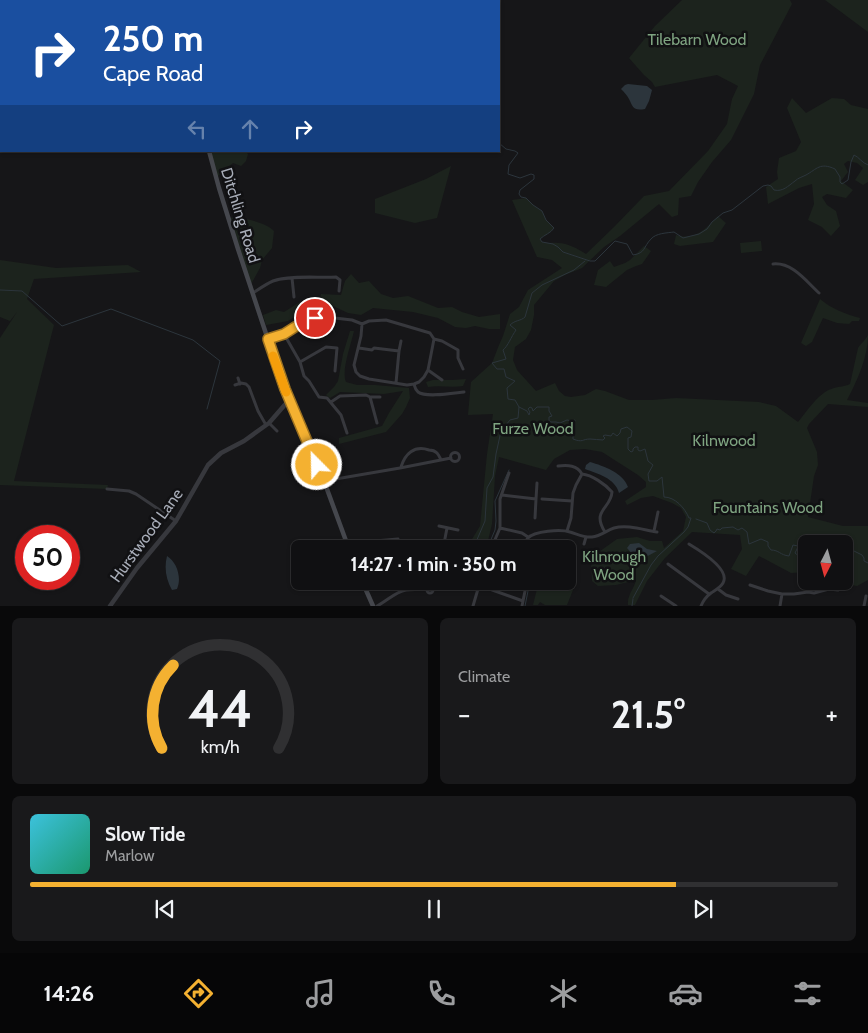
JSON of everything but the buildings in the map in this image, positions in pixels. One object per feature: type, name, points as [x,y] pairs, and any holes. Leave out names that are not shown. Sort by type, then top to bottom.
[{"type":"main road","name":"Ditchling Road","points":[[209,152],[218,188],[289,400],[324,481],[346,540]]},
{"type":"main road","points":[[367,590],[375,606]]},
{"type":"street","points":[[773,264],[781,264],[793,269],[819,293]]},
{"type":"street","points":[[252,293],[275,280],[292,278],[336,277],[340,280],[339,291]]},
{"type":"street","points":[[292,278],[294,297]]},
{"type":"street","points":[[268,339],[284,334],[315,318],[326,317],[352,320],[362,324],[369,321],[386,320],[430,333],[434,338],[458,350],[458,358],[463,369]]},
{"type":"street","points":[[362,324],[362,336],[354,365],[356,372],[368,379],[407,385],[419,382],[428,370],[434,338]]},
{"type":"street","points":[[284,334],[300,362],[304,376],[319,396],[327,398],[332,402],[341,415],[347,433]]},
{"type":"street","points":[[396,383],[400,341]]},
{"type":"street","points":[[300,362],[326,347],[337,348],[335,372]]},
{"type":"street","points":[[359,348],[399,351]]},
{"type":"street","points":[[428,370],[442,380]]},
{"type":"street","points":[[238,378],[240,384]]},
{"type":"street","points":[[235,385],[246,384],[249,387],[258,411],[268,424],[277,431]]},
{"type":"street","points":[[414,384],[415,389],[419,393],[464,392]]},
{"type":"street","points":[[332,402],[340,396],[366,395],[380,397]]},
{"type":"street","points":[[370,397],[377,423]]},
{"type":"street","name":"Hurstwood Lane","points":[[110,606],[137,568],[176,521],[213,459],[268,424],[289,400]]},
{"type":"street","points":[[400,468],[407,455],[419,448],[437,453],[441,460]]},
{"type":"street","points":[[324,481],[451,458]]},
{"type":"street","points":[[558,466],[573,466],[579,469],[582,474],[588,475],[608,487],[612,492],[612,496],[601,512],[600,522],[605,532]]},
{"type":"street","points":[[495,540],[500,528],[500,499],[509,473]]},
{"type":"street","points":[[567,531],[576,485],[582,474]]},
{"type":"street","points":[[535,518],[537,483]]},
{"type":"street","points":[[107,489],[129,491],[136,494],[176,521]]},
{"type":"street","points":[[502,495],[536,499]]},
{"type":"street","points":[[542,499],[572,501]]},
{"type":"street","points":[[526,540],[533,534],[551,531],[567,531],[586,537],[597,536],[621,526],[656,532],[658,512]]},
{"type":"street","points":[[439,526],[458,530]]},
{"type":"street","points":[[445,540],[447,528]]},
{"type":"street","points":[[500,528],[522,533],[528,537]]},
{"type":"street","points":[[584,544],[586,537]]},
{"type":"street","points":[[387,540],[398,539]]},
{"type":"street","points":[[689,544],[716,562],[725,575],[724,582],[718,589],[709,594],[701,606]]},
{"type":"street","points":[[668,564],[709,594]]},
{"type":"street","points":[[750,585],[782,594],[814,593],[825,590]]},
{"type":"street","points":[[718,589],[726,595],[738,598]]},
{"type":"street","points":[[375,606],[405,590]]},
{"type":"street","points":[[473,606],[478,590]]},
{"type":"street","points":[[492,590],[523,601]]},
{"type":"street","points":[[522,606],[525,590]]},
{"type":"street","points":[[780,606],[782,594]]},
{"type":"street","points":[[661,596],[675,605]]},
{"type":"street","points":[[864,606],[866,596]]},
{"type":"green space","points":[[682,0],[790,0],[792,4],[760,65],[754,94],[731,140],[712,162],[691,196],[679,198],[678,215],[672,217],[659,204],[604,247],[582,268],[554,281],[534,305],[531,330],[526,339],[515,347],[513,360],[517,370],[536,391],[555,383],[559,391],[565,396],[571,397],[585,395],[596,389],[629,400],[676,398],[759,402],[776,406],[798,422],[823,393],[850,384],[858,348],[868,335],[864,360],[847,400],[868,403],[868,407],[828,404],[807,428],[817,452],[818,465],[814,476],[808,517],[843,526],[868,526],[868,580],[857,586],[853,585],[853,535],[798,535],[798,573],[791,573],[759,556],[746,576],[731,569],[742,549],[740,535],[692,532],[665,558],[647,581],[635,605],[628,605],[636,580],[616,585],[598,586],[592,581],[591,561],[596,554],[617,539],[637,537],[650,541],[662,541],[664,548],[683,531],[686,517],[681,508],[653,496],[641,498],[627,505],[625,501],[646,487],[646,482],[602,452],[585,449],[570,450],[554,459],[546,470],[499,457],[495,476],[492,524],[488,540],[471,540],[480,526],[493,414],[468,415],[471,382],[492,363],[510,314],[519,307],[528,290],[562,268],[552,260],[537,257],[512,200],[526,198],[542,211],[546,220],[554,228],[540,239],[542,242],[562,243],[586,254],[644,196],[669,191],[708,151],[727,124],[732,99],[738,86],[717,75],[655,87],[629,58],[655,26]]},
{"type":"green space","points":[[825,0],[868,0],[868,32]]},
{"type":"green space","points":[[792,98],[806,113],[832,98],[844,99],[851,105],[868,109],[868,182],[863,185],[855,180],[863,168],[857,163],[848,161],[844,164],[848,172],[841,181],[853,190],[846,198],[827,194],[822,197],[827,205],[836,211],[840,226],[831,236],[822,227],[808,220],[814,204],[812,184],[799,188],[768,204],[766,187],[778,179],[779,158],[796,151],[801,142],[787,108]]},
{"type":"green space","points":[[209,152],[246,152],[248,154],[246,161],[241,166],[233,163],[216,178]]},
{"type":"green space","points":[[451,166],[437,218],[415,223],[375,213],[375,199],[426,179]]},
{"type":"green space","points":[[718,216],[726,223],[713,242],[680,246],[674,244],[676,235],[689,236],[700,233]]},
{"type":"green space","points":[[236,217],[262,224],[274,231],[272,248],[262,260],[260,268],[250,286],[228,218]]},
{"type":"green space","points":[[761,241],[762,251],[741,253],[740,243]]},
{"type":"green space","points":[[644,246],[651,251],[642,264],[627,270],[606,287],[594,285],[598,270],[610,261],[614,267],[625,263]]},
{"type":"green space","points":[[0,260],[56,268],[128,265],[141,272],[34,279],[27,299],[54,325],[14,481],[108,485],[107,489],[0,485],[0,338],[17,312],[10,321],[0,317]]},
{"type":"green space","points":[[351,274],[359,283],[369,281],[381,294],[393,298],[408,296],[438,308],[452,307],[479,317],[500,314],[500,329],[475,326],[466,328],[455,327],[438,318],[413,312],[373,308],[361,315],[348,313],[333,306],[305,310],[288,321],[266,325],[263,315],[276,310],[284,312],[300,302],[320,299],[321,294],[341,295],[345,281]]},
{"type":"green space","points":[[820,299],[839,311],[860,318],[859,321],[852,321],[849,324],[837,323],[823,318],[812,342],[806,346],[801,343]]},
{"type":"green space","points":[[350,331],[354,331],[346,364],[346,382],[357,385],[409,388],[410,398],[402,414],[386,432],[339,444],[339,438],[382,426],[403,391],[384,394],[340,392],[330,398],[326,395],[338,381]]},
{"type":"green space","points":[[466,379],[463,386],[459,387],[428,387],[426,382],[433,380]]},
{"type":"green space","points":[[537,590],[573,590],[567,605],[545,605],[540,602],[538,605],[533,605]]},
{"type":"shaded area","points":[[628,84],[647,86],[652,90],[645,109],[636,109],[621,89]]},
{"type":"shaded area","points":[[590,462],[617,474],[626,482],[628,487],[619,493],[610,480],[585,469],[586,465]]},
{"type":"shaded area","points":[[639,543],[647,549],[657,551],[644,558],[636,558],[627,548],[630,544]]},
{"type":"shaded area","points":[[167,556],[178,571],[177,589],[172,590],[167,578]]},
{"type":"waterway","points":[[500,144],[506,149],[518,153],[509,165],[508,174],[520,178],[531,174],[534,175],[534,179],[520,190],[519,194],[542,211],[546,220],[554,228],[540,239],[542,242],[553,244],[563,252],[590,261],[595,261],[615,241],[627,244],[633,255],[642,251],[648,242],[659,234],[674,232],[683,238],[699,234],[707,229],[723,213],[732,210],[763,186],[771,186],[774,190],[783,189],[797,179],[822,166],[835,169],[842,184],[848,180],[854,155],[868,165]]},
{"type":"waterway","points":[[477,540],[485,521],[487,488],[493,477],[501,431],[510,420],[518,418],[519,407],[515,400],[508,399],[507,388],[515,381],[506,377],[504,369],[497,369],[492,363],[506,359],[503,350],[516,330],[510,325],[525,317],[532,293],[542,285],[574,270],[585,261]]},
{"type":"waterway","points":[[0,290],[22,291],[62,326],[111,309],[193,340],[220,361],[207,409]]},
{"type":"waterway","points":[[519,407],[527,411],[529,415],[528,409],[530,407],[533,411],[537,407],[549,407],[552,416],[549,417],[549,421],[551,422],[560,423],[567,420],[575,420],[573,428],[568,430],[573,432],[573,439],[579,441],[590,439],[603,440],[605,438],[603,436],[611,436],[613,433],[617,436],[621,429],[627,427],[632,431],[631,437],[628,438],[628,449],[631,452],[635,447],[638,447],[640,451],[645,449],[648,461],[653,465],[648,474],[649,481],[657,481],[662,477],[664,497],[676,501],[691,518],[684,532],[651,565],[633,598]]},
{"type":"waterway","points":[[491,540],[496,521],[495,501],[509,470]]},
{"type":"waterway","points":[[696,519],[707,523],[710,530],[714,533],[717,529],[720,530],[722,528],[733,527],[738,530],[742,528],[747,532],[749,544],[761,539],[768,542],[771,550],[789,556],[793,545],[798,546]]},
{"type":"waterway","points":[[798,546],[795,553],[798,555]]},
{"type":"waterway","points":[[853,550],[862,555],[864,561],[868,563]]},
{"type":"waterway","points":[[525,606],[528,590]]},
{"type":"waterway","points":[[632,606],[633,599]]},
{"type":"slow traffic","points":[[273,356],[286,392]]},
{"type":"route","points":[[315,318],[284,334],[268,339],[285,389],[317,465]]},
{"type":"park label","name":"Tilebarn Wood","points":[[697,39]]},
{"type":"park label","name":"Furze Wood","points":[[533,428]]},
{"type":"park label","name":"Kilnwood","points":[[724,440]]},
{"type":"park label","name":"Fountains Wood","points":[[768,507]]},
{"type":"park label","name":"Kilnrough Wood","points":[[614,565]]}]
